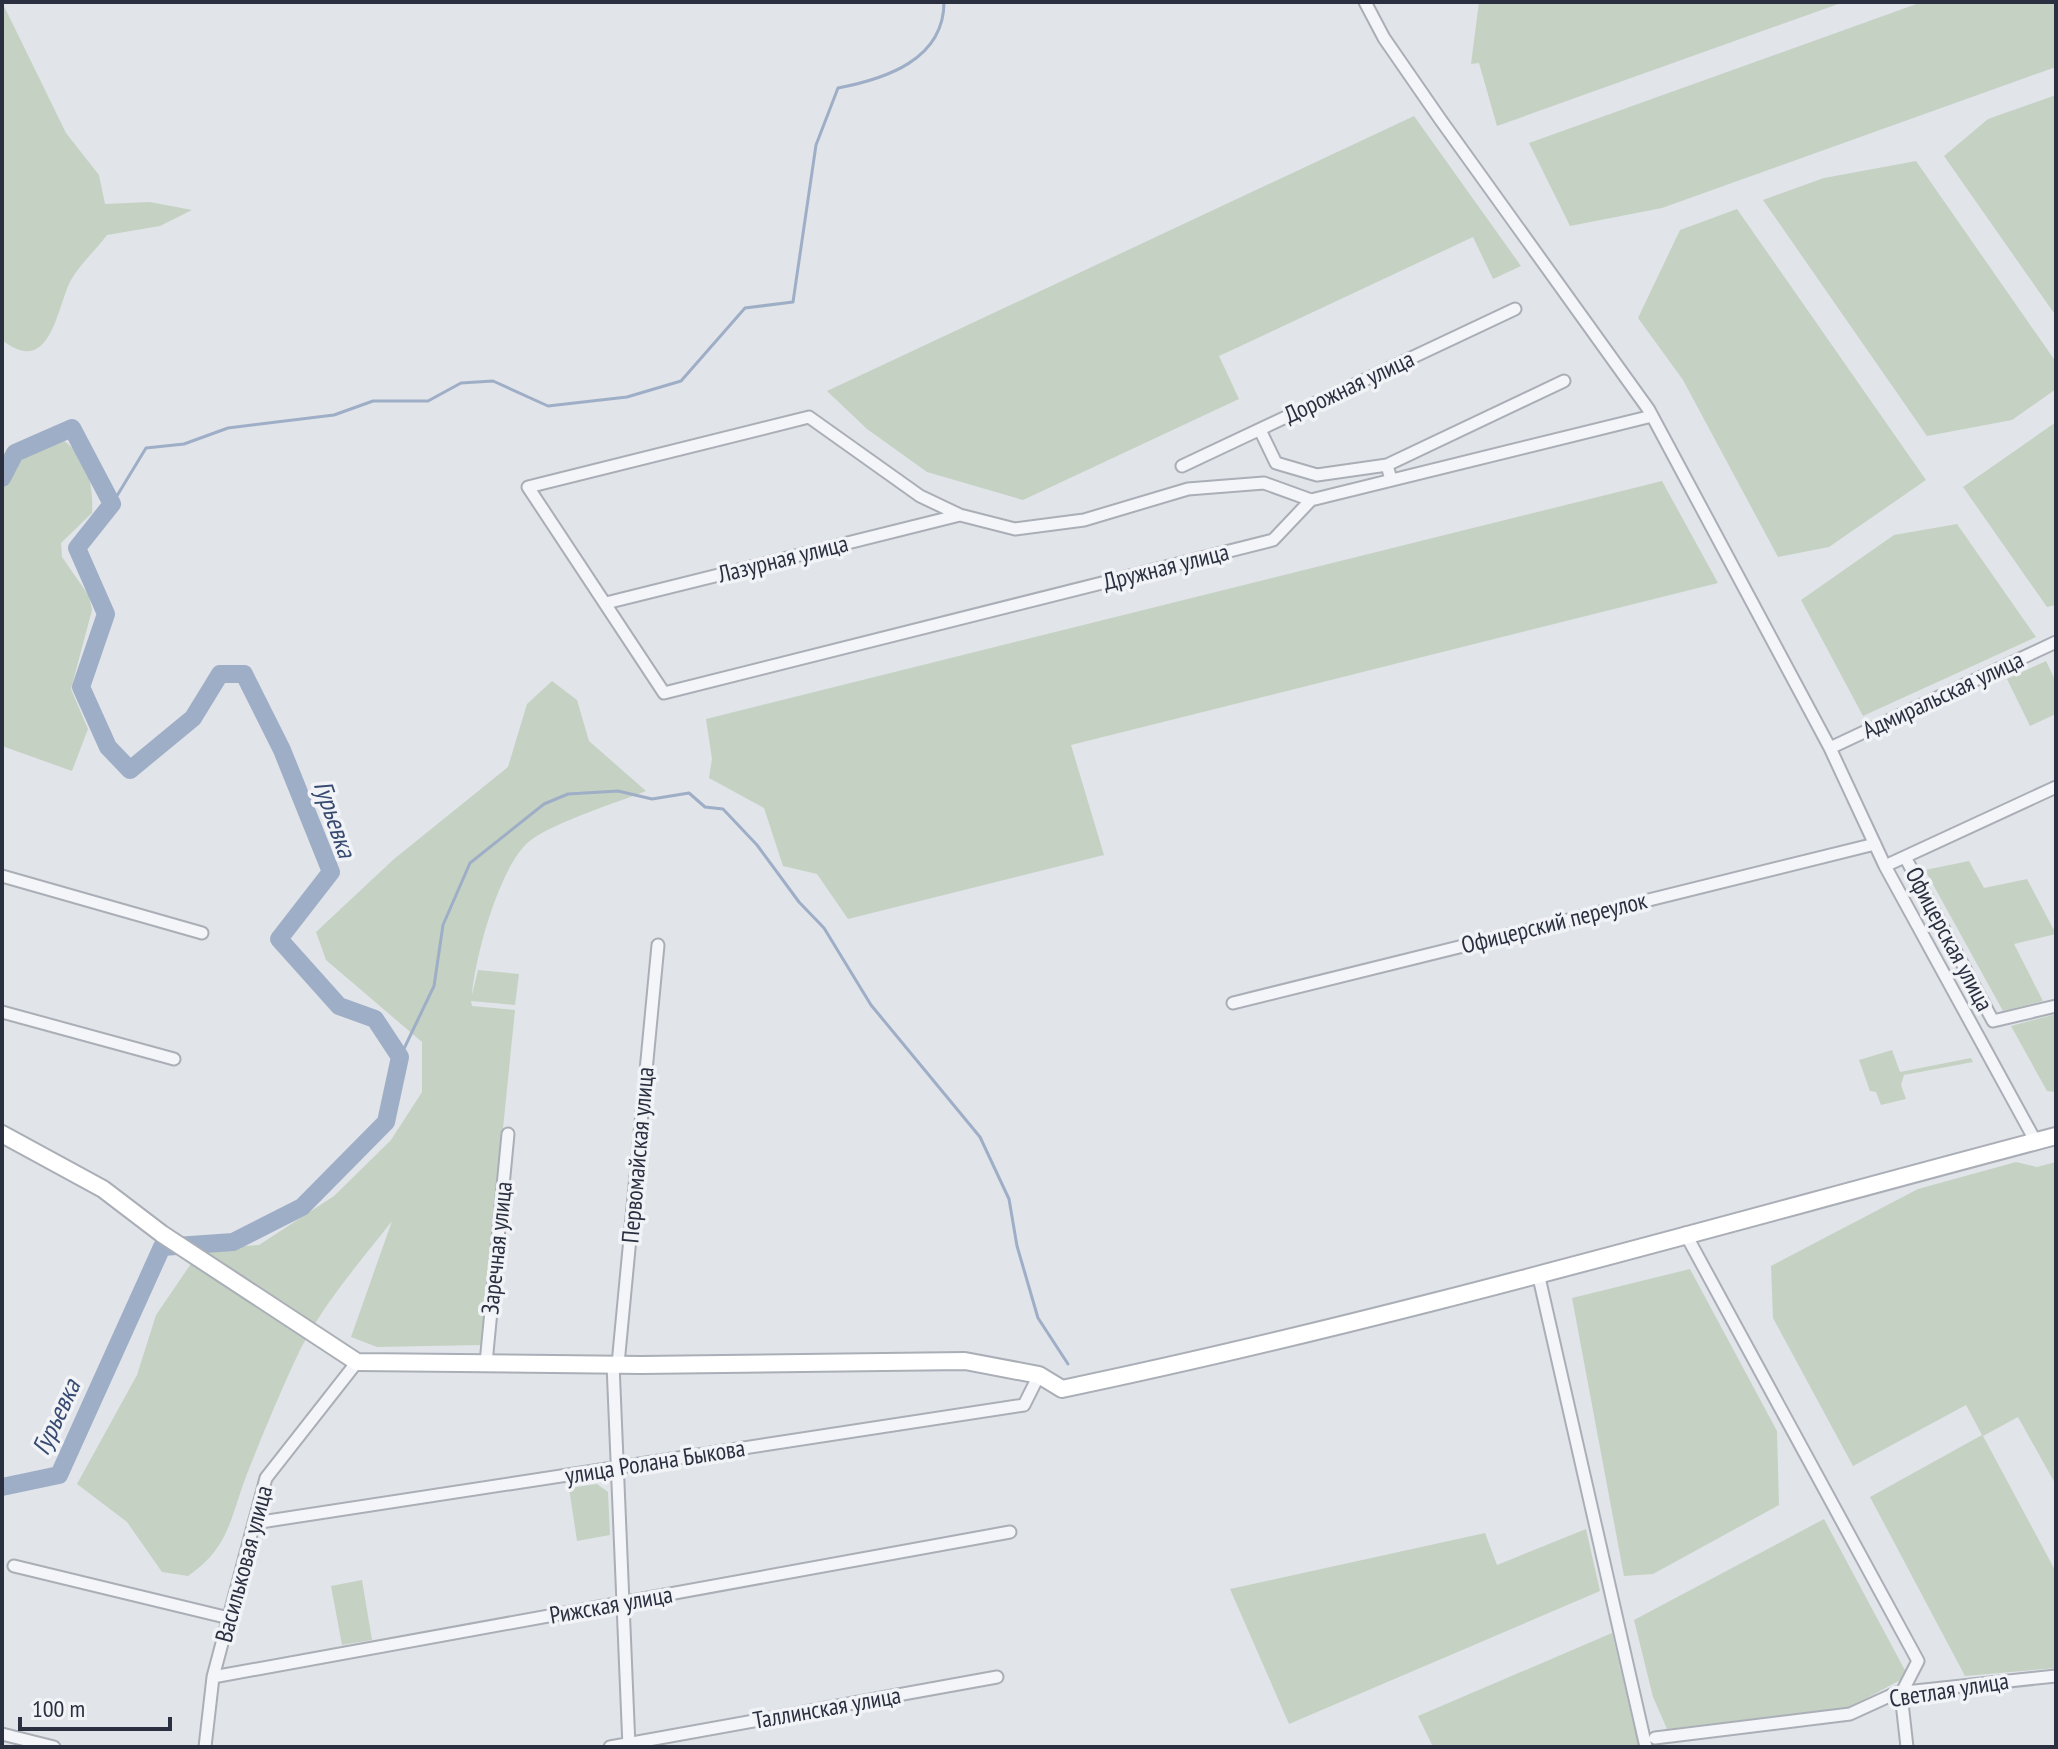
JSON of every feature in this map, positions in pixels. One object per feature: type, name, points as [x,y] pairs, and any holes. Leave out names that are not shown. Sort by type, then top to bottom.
[{"type":"street","points":[[1365,2],[1384,38],[1440,119],[1652,416],[1830,748],[1885,866],[2036,1142]]},
{"type":"street","name":"Дорожная улица","points":[[1182,466],[1515,309]]},
{"type":"street","points":[[1260,430],[1276,463],[1317,475],[1387,465],[1564,381]]},
{"type":"street","points":[[960,515],[1015,529],[1084,520],[1188,489],[1264,483],[1311,500],[1652,416]]},
{"type":"street","name":"Дружная улица","points":[[960,515],[920,496],[809,417],[528,487],[664,693],[1273,540],[1311,500]]},
{"type":"street","points":[[1387,465],[1391,480]]},
{"type":"street","name":"Лазурная улица","points":[[606,603],[960,515]]},
{"type":"street","name":"Адмиральская улица","points":[[1830,748],[2056,642]]},
{"type":"street","name":"Офицерская улица","points":[[1885,866],[2056,787]]},
{"type":"street","name":"Офицерский переулок","points":[[1233,1003],[1875,844]]},
{"type":"street","name":"Офицерская улица","points":[[1905,857],[1993,1021],[2056,1006]]},
{"type":"street","points":[[2,876],[202,933]]},
{"type":"street","name":"Первомайская улица","points":[[628,1745],[621,1603],[616,1364],[658,945]]},
{"type":"street","points":[[2,1012],[174,1059]]},
{"type":"street","points":[[2,1134],[103,1189],[162,1234],[357,1362],[616,1364],[965,1361],[1039,1375],[1062,1389],[1190,1362],[2056,1136]]},
{"type":"street","name":"Заречная улица","points":[[486,1363],[508,1134]]},
{"type":"street","points":[[1685,1233],[1918,1661],[1901,1694],[1907,1747]]},
{"type":"street","points":[[1538,1273],[1650,1743]]},
{"type":"street","name":"Васильковая улица","points":[[205,1747],[213,1677],[266,1478],[357,1362]]},
{"type":"street","name":"улица Ролана Быкова","points":[[254,1523],[1024,1405],[1039,1375]]},
{"type":"street","name":"Рижская улица","points":[[213,1677],[1010,1532]]},
{"type":"street","points":[[14,1566],[229,1618]]},
{"type":"street","name":"Светлая улица","points":[[1650,1743],[1850,1714],[1901,1694],[2056,1676]]},
{"type":"street","name":"Таллинская улица","points":[[610,1747],[997,1677]]},
{"type":"street","points":[[2,1734],[54,1747]]},
{"type":"green space","points":[[2,2],[66,133],[99,175],[105,204],[150,202],[192,210],[160,226],[107,235],[71,280],[50,334],[42,345],[31,351],[18,350],[2,340]]},
{"type":"green space","points":[[1479,2],[1844,2],[1497,126],[1479,63],[1471,64]]},
{"type":"green space","points":[[1922,2],[2056,2],[2056,67],[1662,208],[1570,226],[1529,143]]},
{"type":"green space","points":[[2056,95],[2056,316],[1944,156],[1988,119]]},
{"type":"green space","points":[[1414,116],[1521,266],[1493,279],[1473,237],[1219,356],[1239,399],[1023,500],[927,472],[867,429],[827,391]]},
{"type":"green space","points":[[1916,161],[2056,362],[2056,389],[2012,420],[1927,436],[1763,200],[1824,178]]},
{"type":"green space","points":[[1737,209],[1926,480],[1829,547],[1778,557],[1683,380],[1638,318],[1680,230]]},
{"type":"green space","points":[[2056,422],[2056,605],[2047,607],[1963,487]]},
{"type":"green space","points":[[58,437],[68,443],[82,460],[90,480],[92,502],[92,513],[61,543],[62,557],[89,596],[92,610],[71,689],[88,729],[72,771],[2,746],[2,484],[19,461]]},
{"type":"green space","points":[[1662,481],[1718,583],[1071,745],[1104,855],[848,919],[817,874],[783,866],[764,808],[709,778],[712,759],[706,719]]},
{"type":"green space","points":[[1957,524],[2036,637],[1863,716],[1801,600],[1894,535]]},
{"type":"green space","points":[[2046,661],[2056,682],[2056,714],[2030,726],[2007,679]]},
{"type":"green space","points":[[552,681],[577,700],[589,741],[646,791],[570,820],[531,840],[509,869],[484,935],[472,995],[478,970],[519,974],[515,1005],[471,1001],[472,1006],[515,1010],[481,1345],[377,1347],[351,1337],[392,1221],[331,1299],[300,1350],[221,1543],[188,1576],[162,1572],[127,1522],[77,1484],[137,1375],[156,1315],[201,1249],[259,1245],[334,1196],[391,1140],[422,1092],[422,1042],[326,960],[316,932],[394,859],[508,767],[527,704]]},
{"type":"green space","points":[[1969,861],[1984,888],[2027,879],[2056,934],[2014,944],[2043,1001],[2003,1011],[1925,870]]},
{"type":"green space","points":[[2056,1014],[2056,1092],[2047,1091],[2011,1026]]},
{"type":"green space","points":[[1892,1050],[1900,1072],[1971,1058],[1973,1062],[1904,1075],[1901,1085],[1906,1099],[1881,1105],[1876,1092],[1870,1091],[1859,1060]]},
{"type":"green space","points":[[2016,1162],[2037,1167],[2056,1162],[2056,1485],[2018,1417],[1983,1436],[2056,1572],[2056,1668],[1965,1676],[1870,1497],[1982,1435],[1966,1405],[1853,1466],[1773,1318],[1771,1266],[1918,1189]]},
{"type":"green space","points":[[1690,1269],[1777,1431],[1779,1505],[1653,1574],[1624,1576],[1572,1298]]},
{"type":"green space","points":[[597,1484],[608,1492],[610,1535],[577,1541],[569,1488]]},
{"type":"green space","points":[[1824,1519],[1908,1676],[1850,1707],[1667,1729],[1653,1697],[1634,1620]]},
{"type":"green space","points":[[1586,1529],[1600,1591],[1289,1724],[1230,1589],[1485,1533],[1497,1565]]},
{"type":"green space","points":[[362,1580],[372,1640],[342,1645],[331,1586]]},
{"type":"green space","points":[[1612,1633],[1639,1747],[1433,1747],[1418,1716]]},
{"type":"waterway","points":[[112,504],[146,448],[184,444],[228,428],[334,415],[373,401],[428,401],[461,383],[493,381],[548,406],[627,397],[681,381],[745,308],[793,302],[816,145],[838,88],[892,72],[923,52],[934,39],[944,2]]},
{"type":"waterway","name":"Гурьевка","points":[[2,478],[15,453],[72,428],[112,504],[77,548],[106,614],[81,687],[108,747],[130,770],[193,718],[220,674],[244,674],[282,750],[331,872],[279,939],[339,1006],[375,1019],[400,1057],[386,1122],[302,1207],[233,1242],[162,1247],[59,1475],[2,1487]]},
{"type":"waterway","points":[[400,1057],[434,986],[443,925],[470,863],[544,804],[568,794],[618,791],[652,799],[689,793],[705,807],[723,809],[757,845],[799,902],[824,928],[871,1005],[980,1137],[1009,1199],[1017,1246],[1038,1318],[1068,1364]]}]
